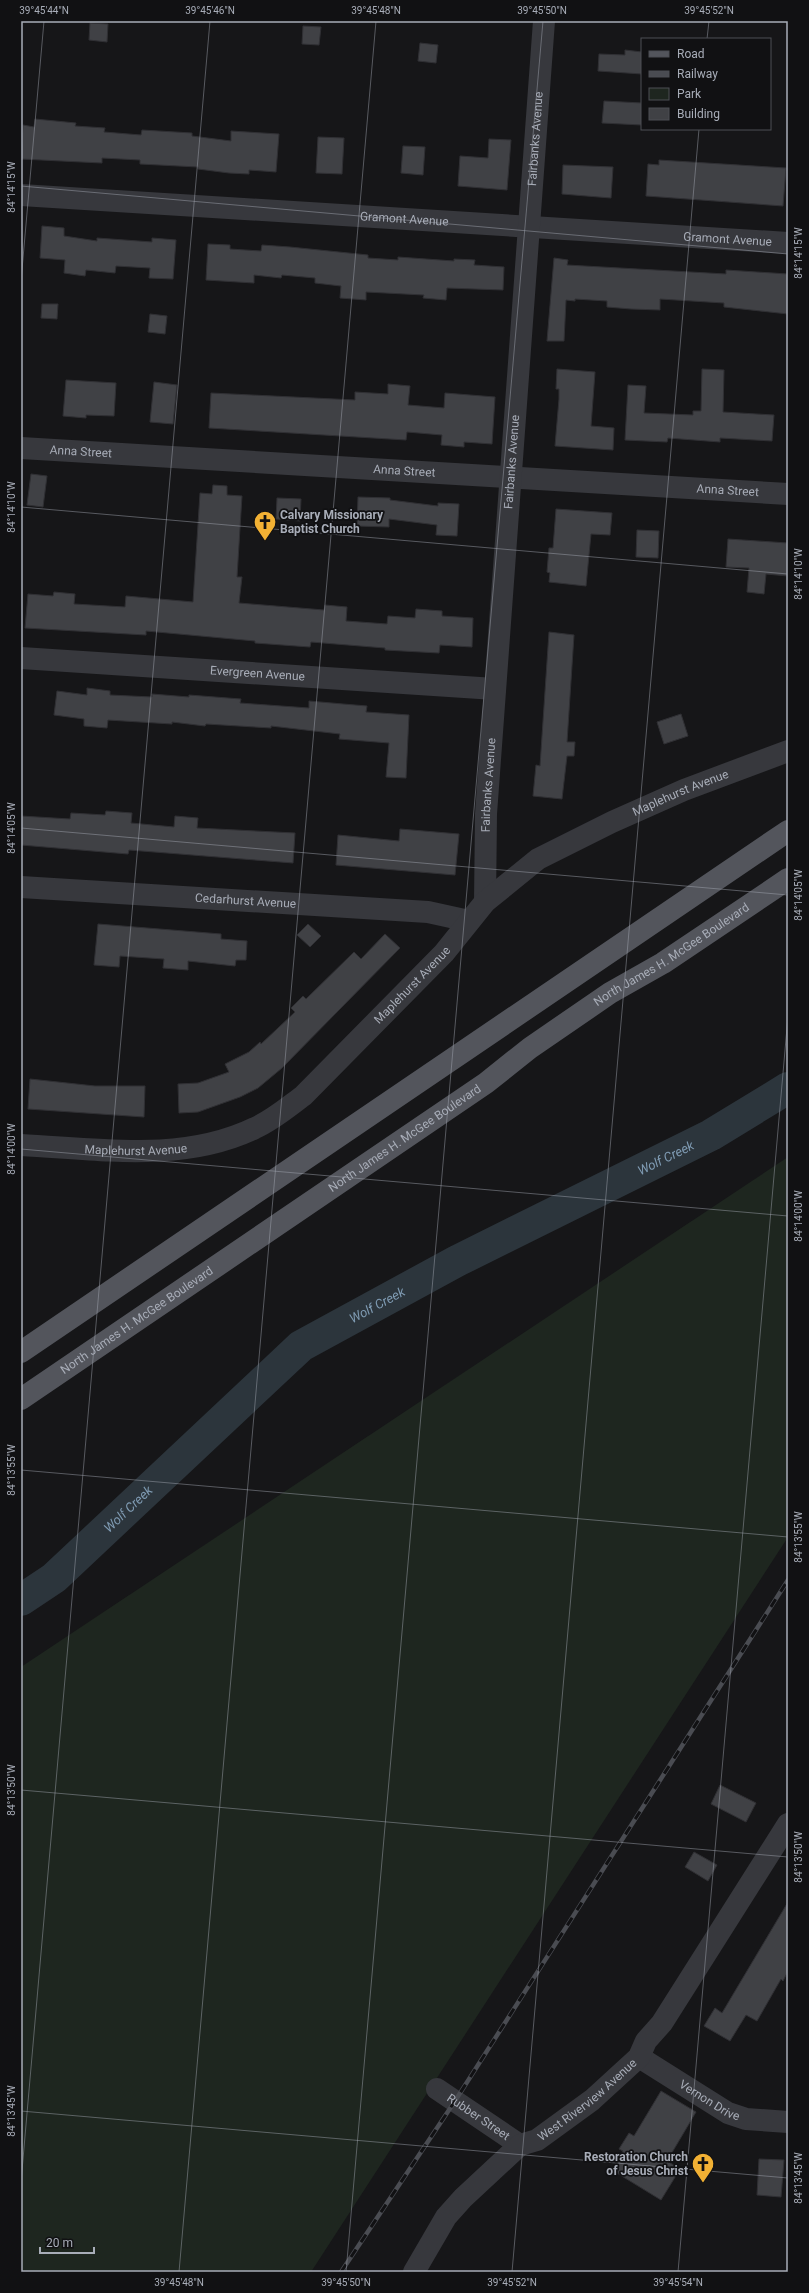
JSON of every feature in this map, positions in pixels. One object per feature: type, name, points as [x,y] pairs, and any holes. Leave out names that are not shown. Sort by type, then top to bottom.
[{"type":"main road","points":[[21,1352],[788,831]]},
{"type":"main road","name":"North James H. McGee Boulevard","points":[[21,1399],[486,1083],[530,1048],[610,993],[663,963],[788,879]]},
{"type":"street","name":"Fairbanks Avenue","points":[[485,902],[486,814],[507,508],[512,478],[544,21]]},
{"type":"street","name":"Gramont Avenue","points":[[21,195],[788,243]]},
{"type":"street","name":"Anna Street","points":[[21,448],[788,494]]},
{"type":"street","name":"Evergreen Avenue","points":[[21,658],[495,689]]},
{"type":"street","name":"Maplehurst Avenue","points":[[21,1145],[166,1151],[202,1147],[256,1128],[278,1115],[303,1096],[444,953],[485,902],[538,859],[612,822],[684,790],[788,750]]},
{"type":"street","name":"Cedarhurst Avenue","points":[[21,887],[428,912],[469,921]]},
{"type":"street","name":"West Riverview Avenue","points":[[414,2272],[446,2217],[463,2198],[520,2145],[537,2140],[592,2100],[639,2057],[646,2041],[662,2023],[788,1824]]},
{"type":"street","name":"Vernon Drive","points":[[639,2057],[728,2113],[746,2119],[788,2122]]},
{"type":"street","name":"Rubber Street","points":[[437,2089],[520,2145]]},
{"type":"green space","points":[[788,1157],[788,1537],[311,2272],[21,2272],[21,1667]]},
{"type":"building","points":[[90,23],[108,24],[107,42],[89,40]]},
{"type":"building","points":[[303,26],[321,27],[319,45],[302,44]]},
{"type":"building","points":[[420,43],[438,45],[436,63],[418,61]]},
{"type":"building","points":[[625,50],[641,52],[641,74],[598,71],[599,54],[625,55]]},
{"type":"building","points":[[604,101],[641,103],[641,125],[602,123]]},
{"type":"building","points":[[35,119],[76,123],[75,126],[105,128],[104,132],[141,135],[142,130],[192,133],[192,136],[231,141],[231,131],[279,134],[276,172],[249,170],[249,174],[229,173],[198,169],[198,167],[140,164],[140,160],[102,158],[102,163],[21,159],[23,125],[34,127]]},
{"type":"building","points":[[318,137],[344,138],[342,174],[316,173]]},
{"type":"building","points":[[489,139],[511,140],[507,190],[458,186],[460,156],[488,158]]},
{"type":"building","points":[[403,146],[425,147],[423,175],[401,173]]},
{"type":"building","points":[[659,160],[786,168],[783,206],[646,196],[648,164],[659,165]]},
{"type":"building","points":[[563,165],[613,167],[611,198],[562,194]]},
{"type":"building","points":[[42,226],[64,228],[64,236],[97,241],[97,238],[152,242],[152,238],[176,240],[173,279],[149,278],[150,268],[116,266],[115,273],[86,270],[85,276],[64,273],[65,260],[40,258]]},
{"type":"building","points":[[208,244],[230,245],[230,249],[261,251],[262,245],[290,247],[368,255],[368,258],[398,260],[398,257],[454,261],[454,259],[475,260],[474,265],[504,267],[503,290],[447,288],[446,300],[423,298],[424,295],[366,292],[366,300],[340,298],[341,286],[315,283],[315,278],[282,275],[281,278],[254,275],[254,283],[206,280]]},
{"type":"building","points":[[554,258],[568,260],[567,265],[726,274],[726,270],[788,274],[788,314],[724,307],[724,303],[660,299],[660,310],[607,307],[607,301],[575,299],[575,301],[566,300],[564,341],[547,341]]},
{"type":"building","points":[[42,304],[58,304],[57,319],[41,318]]},
{"type":"building","points":[[150,314],[167,316],[165,334],[148,332]]},
{"type":"building","points":[[557,369],[595,372],[591,426],[614,428],[613,450],[555,446],[559,399],[559,389],[556,389]]},
{"type":"building","points":[[702,369],[724,370],[723,412],[774,415],[772,441],[720,438],[720,442],[668,438],[667,442],[625,440],[628,385],[646,386],[644,413],[693,415],[693,411],[701,411]]},
{"type":"building","points":[[66,380],[116,383],[114,416],[86,415],[86,418],[63,416]]},
{"type":"building","points":[[154,382],[177,385],[173,424],[150,422]]},
{"type":"building","points":[[388,384],[410,386],[408,405],[444,408],[445,393],[495,397],[492,444],[464,442],[464,447],[441,445],[442,435],[407,432],[406,440],[209,428],[211,393],[355,400],[355,392],[388,394]]},
{"type":"building","points":[[31,474],[47,476],[43,507],[27,505]]},
{"type":"building","points":[[213,485],[227,486],[227,495],[242,496],[237,577],[242,577],[239,603],[324,610],[325,605],[347,607],[346,621],[387,624],[388,616],[415,618],[416,609],[442,611],[442,616],[473,618],[472,647],[440,645],[439,653],[385,650],[385,648],[311,642],[310,647],[255,643],[255,641],[146,631],[146,635],[25,628],[28,594],[53,596],[54,592],[75,594],[74,604],[125,607],[126,596],[193,602],[200,493],[212,494]]},
{"type":"building","points":[[358,497],[390,498],[390,500],[438,506],[438,503],[459,504],[457,536],[436,535],[437,525],[389,519],[389,527],[357,526]]},
{"type":"building","points":[[277,498],[301,499],[300,521],[276,519]]},
{"type":"building","points":[[556,509],[612,513],[610,535],[591,534],[586,586],[549,582],[550,573],[547,572],[549,548],[553,548]]},
{"type":"building","points":[[637,530],[659,531],[658,558],[636,557]]},
{"type":"building","points":[[728,539],[788,543],[788,576],[766,574],[764,594],[747,592],[749,568],[726,567]]},
{"type":"building","points":[[549,632],[574,635],[567,742],[575,742],[574,756],[567,756],[562,799],[533,796],[536,765],[540,766]]},
{"type":"building","points":[[87,688],[110,691],[110,695],[152,697],[152,694],[189,697],[189,695],[241,699],[240,703],[309,708],[309,701],[367,706],[366,712],[409,715],[406,778],[386,777],[389,743],[339,739],[340,734],[271,726],[271,728],[206,724],[205,726],[172,722],[172,724],[108,720],[107,728],[84,726],[84,719],[54,715],[57,691],[87,695]]},
{"type":"building","points":[[681,714],[688,736],[664,744],[657,722]]},
{"type":"building","points":[[106,811],[132,813],[131,823],[174,827],[175,816],[198,818],[197,828],[295,833],[293,863],[129,850],[128,854],[21,845],[21,816],[70,819],[71,813],[105,815]]},
{"type":"building","points":[[400,829],[459,834],[455,875],[336,865],[338,835],[399,841]]},
{"type":"building","points":[[98,924],[221,934],[221,939],[247,941],[246,960],[236,960],[235,966],[188,961],[188,970],[163,968],[164,959],[120,956],[119,967],[94,965]]},
{"type":"building","points":[[308,924],[321,936],[310,947],[297,935]]},
{"type":"building","points":[[385,934],[400,948],[282,1068],[258,1088],[240,1097],[198,1112],[179,1113],[178,1084],[198,1083],[229,1072],[225,1064],[249,1052],[260,1042],[261,1044],[295,1012],[291,1008],[303,996],[306,999],[354,952],[361,959]]},
{"type":"building","points":[[30,1079],[95,1086],[145,1086],[144,1117],[28,1109]]},
{"type":"building","points":[[720,1785],[756,1803],[746,1822],[711,1804]]},
{"type":"building","points":[[694,1852],[717,1865],[708,1881],[685,1867]]},
{"type":"building","points":[[788,1902],[788,1971],[783,1981],[781,1979],[757,2021],[746,2015],[730,2041],[704,2026],[715,2008],[722,2013]]},
{"type":"building","points":[[661,2091],[696,2112],[667,2161],[680,2169],[661,2200],[612,2170],[623,2151],[619,2149],[629,2133],[634,2136]]},
{"type":"building","points":[[759,2159],[784,2160],[781,2197],[757,2195]]},
{"type":"waterway","name":"Wolf Creek","points":[[21,1600],[54,1578],[301,1346],[457,1261],[711,1135],[788,1088]]},
{"type":"railway","points":[[341,2272],[455,2101],[788,1580]]},
{"type":"place","name":"Calvary Missionary Baptist Church","points":[[265,542]]},
{"type":"place","name":"Restoration Church of Jesus Christ","points":[[703,2184]]}]
